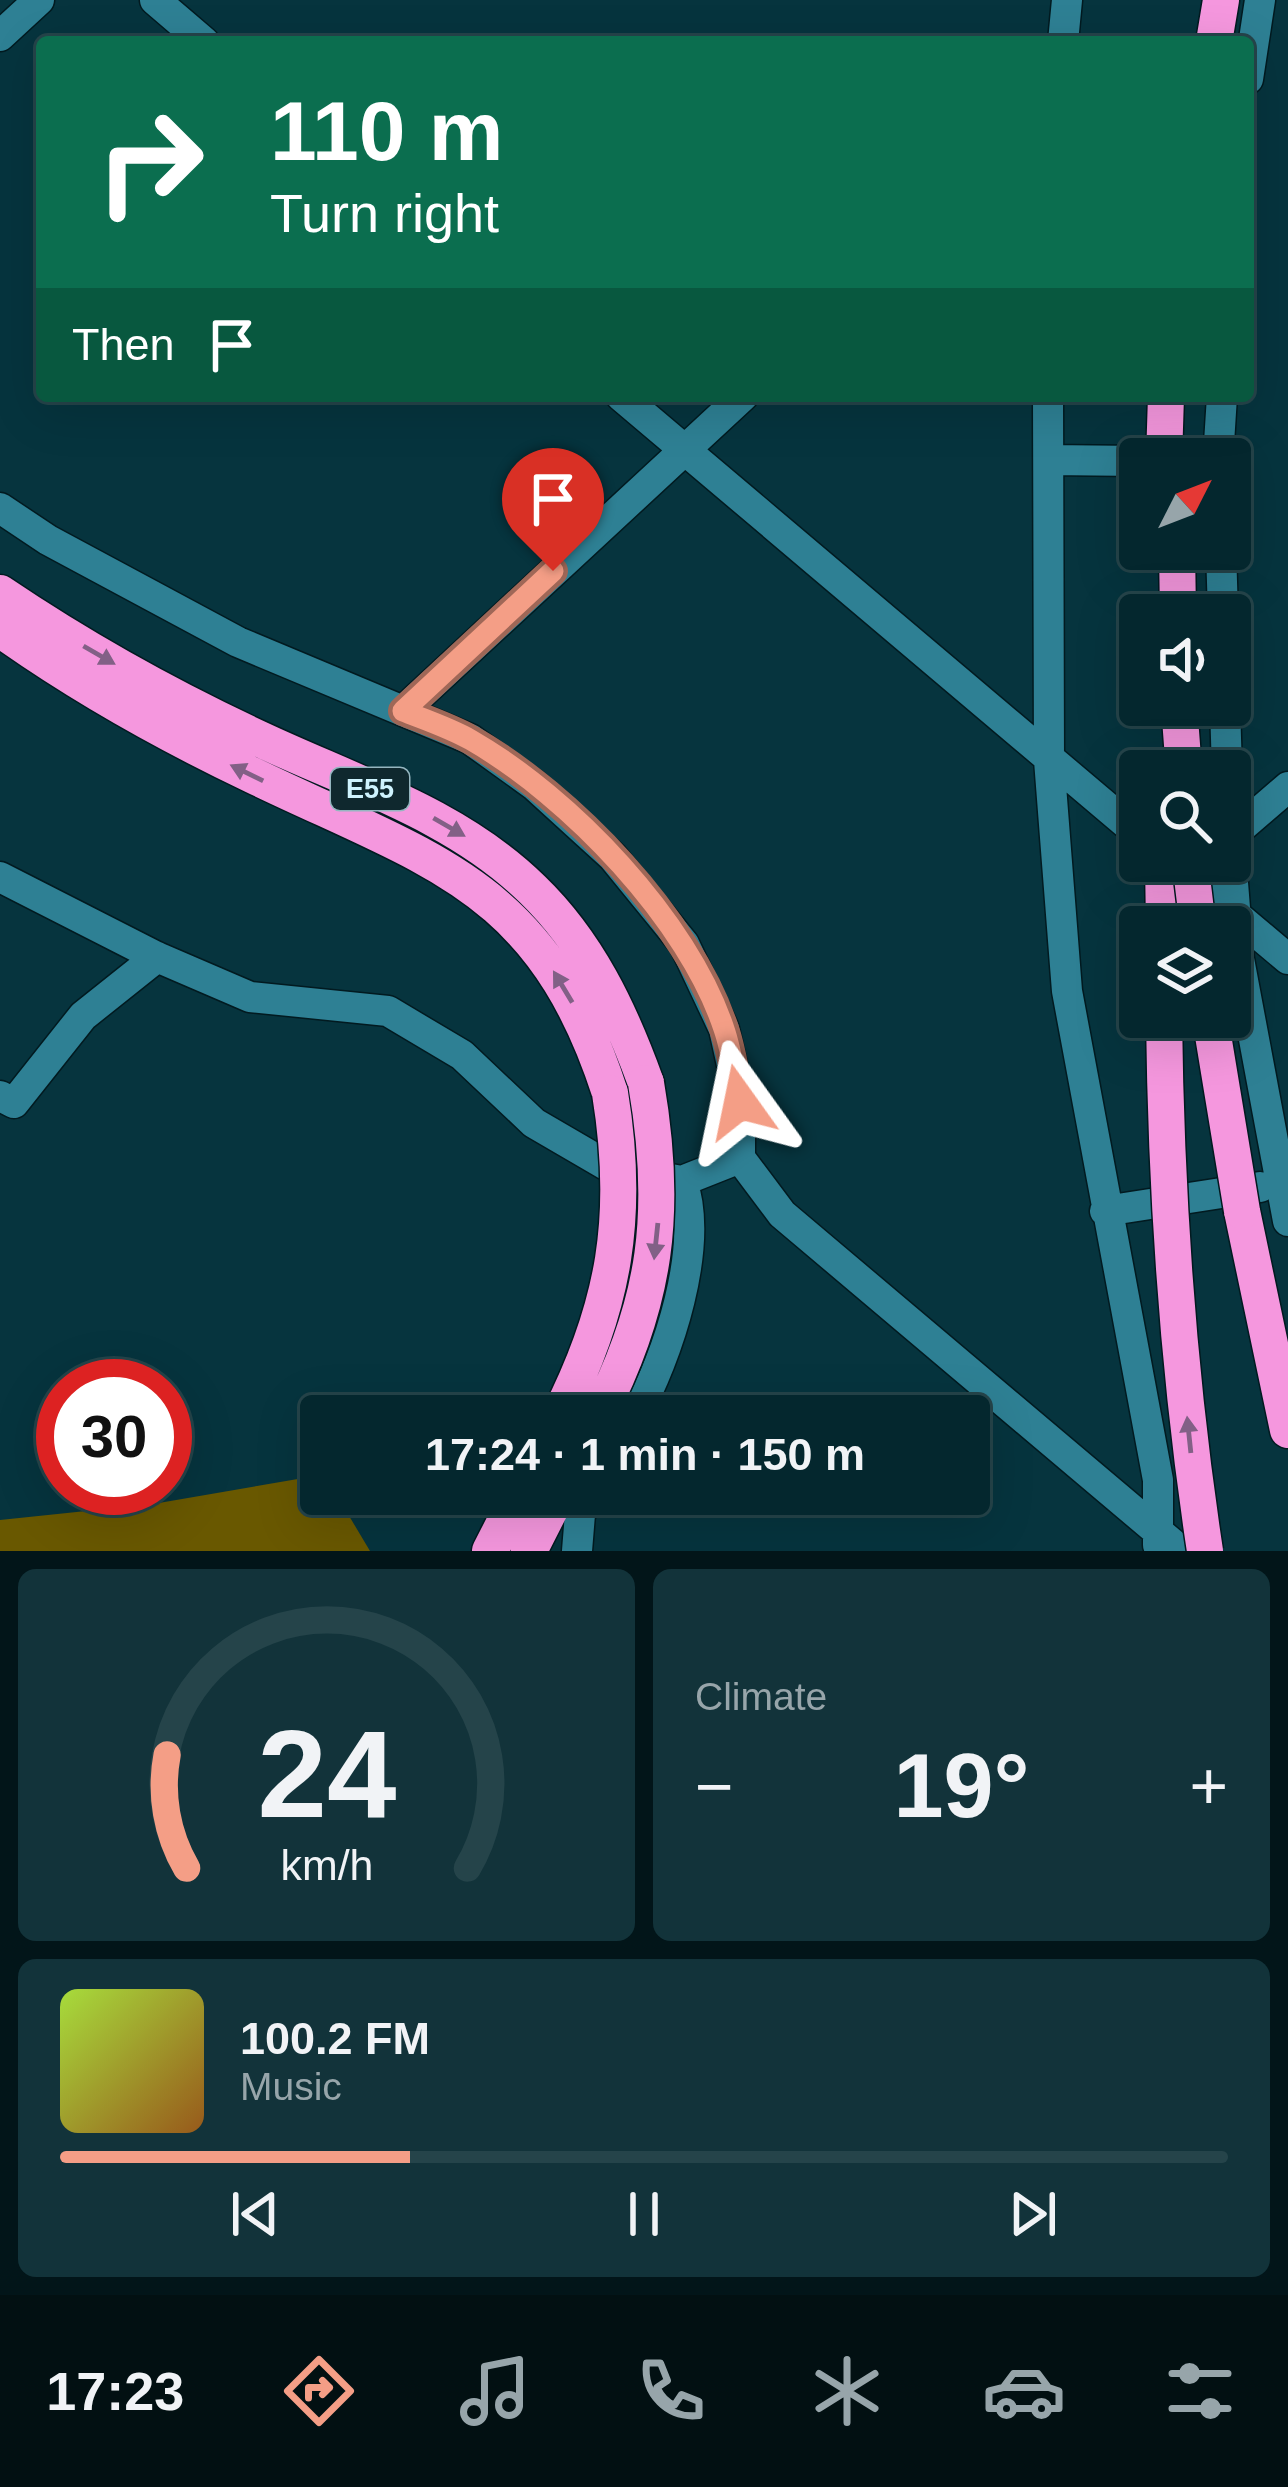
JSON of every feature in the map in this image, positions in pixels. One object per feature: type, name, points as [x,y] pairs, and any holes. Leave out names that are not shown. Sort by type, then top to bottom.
[{"type":"highway","points":[[1215,36],[1221,0]]},
{"type":"highway","points":[[1165,438],[1166,402]]},
{"type":"highway","points":[[1179,438],[1180,402]]},
{"type":"highway","name":"E55","points":[[0,593],[189,705],[421,811],[501,861],[562,922],[588,958],[628,1035],[646,1083],[657,1171],[656,1250],[638,1327],[607,1395]]},
{"type":"highway","name":"E55","points":[[0,629],[173,737],[400,842],[476,886],[535,944],[581,1016],[610,1094],[621,1180],[615,1262],[592,1342],[568,1395]]},
{"type":"highway","points":[[1164,1038],[1168,1218],[1205,1551]]},
{"type":"highway","points":[[1213,1038],[1242,1210],[1288,1430]]},
{"type":"highway","points":[[1242,1210],[1288,1346]]},
{"type":"highway","points":[[490,1551],[508,1515]]},
{"type":"highway","points":[[529,1551],[547,1515]]},
{"type":"street","points":[[0,36],[39,0]]},
{"type":"street","points":[[155,0],[197,36]]},
{"type":"street","points":[[1254,40],[1260,0]]},
{"type":"street","points":[[628,402],[1119,818]]},
{"type":"street","points":[[403,711],[736,402]]},
{"type":"street","points":[[1048,402],[1049,760],[1067,992],[1158,1480],[1165,1545]]},
{"type":"street","points":[[1219,438],[1222,402]]},
{"type":"street","points":[[1049,460],[1119,461]]},
{"type":"street","points":[[0,508],[49,540],[238,642],[470,739],[613,857],[684,944],[724,1029],[740,1102],[740,1158],[782,1214],[1165,1545]]},
{"type":"street","points":[[1251,821],[1288,787]]},
{"type":"street","points":[[0,877],[157,957],[250,997],[388,1012],[462,1055],[534,1123],[580,1154],[613,1169],[682,1181],[740,1158]]},
{"type":"street","points":[[1195,882],[1227,906]]},
{"type":"street","points":[[1251,926],[1288,959]]},
{"type":"street","points":[[0,1096],[14,1103],[83,1016],[157,957]]},
{"type":"street","points":[[1251,1028],[1288,1221]]},
{"type":"street","points":[[645,1395],[691,1247],[691,1206],[682,1181]]},
{"type":"street","points":[[1105,1211],[1278,1184]]},
{"type":"street","points":[[578,1551],[580,1515]]},
{"type":"shaded area","points":[[300,1479],[300,1515],[349,1515],[370,1551],[0,1551],[0,1520],[48,1515],[192,1515],[192,1497]]},
{"type":"route","points":[[553,571],[403,711],[470,739],[501,760],[613,857],[650,897],[684,944],[724,1029],[740,1102]]}]
